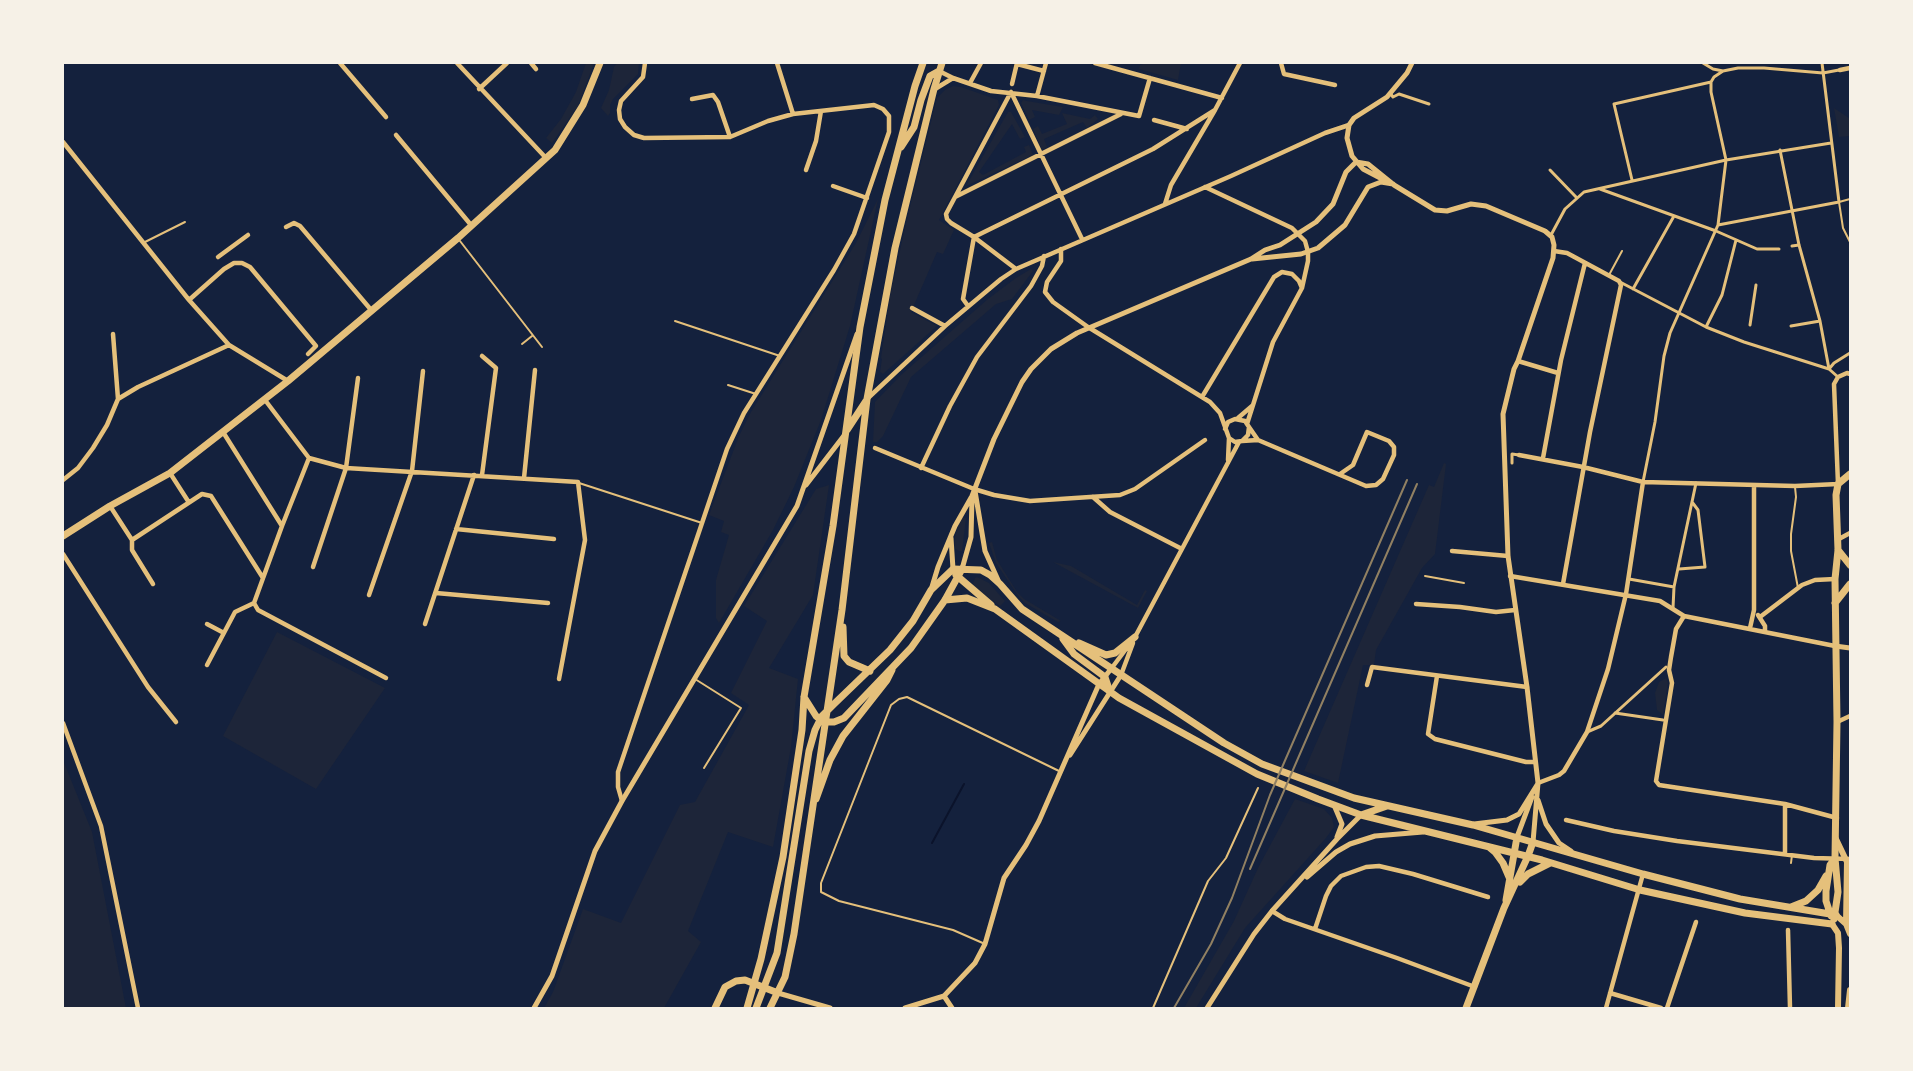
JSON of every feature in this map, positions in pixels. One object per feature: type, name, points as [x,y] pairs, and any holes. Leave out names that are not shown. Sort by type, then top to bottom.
[{"type":"main road","points":[[63,536],[110,506],[170,473],[288,381],[458,238],[555,150],[583,105],[600,63]]},
{"type":"main road","points":[[747,1008],[783,857],[802,730],[804,697],[860,327],[885,200],[923,63]]},
{"type":"main road","points":[[897,153],[914,127],[930,76],[941,67]]},
{"type":"main road","points":[[756,1008],[777,953],[809,751],[815,730],[826,712],[842,610],[867,399],[895,248],[941,67]]},
{"type":"main road","points":[[846,431],[867,399]]},
{"type":"main road","points":[[1838,1008],[1838,933],[1832,924],[1838,892],[1835,858],[1837,722],[1835,579],[1838,550],[1836,495],[1838,484],[1850,474]]},
{"type":"main road","points":[[1838,550],[1850,565]]},
{"type":"main road","points":[[826,712],[890,650],[913,621],[931,590],[954,569],[981,570],[1000,584],[1022,609],[1224,743],[1262,764],[1354,798],[1473,825],[1643,874],[1740,898],[1833,914]]},
{"type":"main road","points":[[954,569],[957,577],[995,609],[1110,693],[1257,774],[1318,799],[1361,815],[1528,856],[1640,890],[1745,913],[1832,924]]},
{"type":"main road","points":[[822,721],[834,722],[844,718],[911,648],[945,600],[962,569]]},
{"type":"main road","points":[[1835,603],[1850,584]]},
{"type":"main road","points":[[945,600],[967,598],[995,609]]},
{"type":"main road","points":[[842,610],[844,656],[849,662],[870,671]]},
{"type":"main road","points":[[1058,632],[1106,655],[1115,653],[1135,637]]},
{"type":"main road","points":[[1058,632],[1074,654],[1105,677],[1110,693]]},
{"type":"main road","points":[[811,814],[830,760],[843,736],[887,680],[894,665]]},
{"type":"main road","points":[[770,1008],[785,977],[794,934],[822,721],[804,697]]},
{"type":"main road","points":[[1361,815],[1389,806]]},
{"type":"main road","points":[[1504,908],[1517,837]]},
{"type":"main road","points":[[1836,839],[1848,859],[1846,924],[1850,934]]},
{"type":"main road","points":[[1466,1008],[1504,908],[1516,886],[1533,842]]},
{"type":"main road","points":[[1487,846],[1499,857],[1509,879]]},
{"type":"main road","points":[[1788,907],[1806,901],[1818,890],[1835,858]]},
{"type":"main road","points":[[1516,886],[1528,874],[1550,863]]},
{"type":"main road","points":[[1830,865],[1826,901],[1833,914],[1846,924]]},
{"type":"main road","points":[[715,1008],[721,992],[729,984],[745,980],[778,993]]},
{"type":"main road","points":[[1848,1006],[1850,990]]},
{"type":"street","points":[[340,63],[386,117]]},
{"type":"street","points":[[457,63],[546,158]]},
{"type":"street","points":[[479,89],[507,63]]},
{"type":"street","points":[[531,63],[536,69]]},
{"type":"street","points":[[622,801],[618,788],[618,772],[726,449],[744,413],[854,234],[889,132],[889,116],[883,109],[874,105],[793,114],[768,121],[730,137],[644,138],[634,135],[625,127],[620,119],[619,110],[621,100],[643,77],[645,63]]},
{"type":"street","points":[[777,63],[793,114]]},
{"type":"street","points":[[970,82],[981,63]]},
{"type":"street","points":[[1012,84],[1017,63],[1044,71]]},
{"type":"street","points":[[1037,96],[1046,63]]},
{"type":"street","points":[[1095,63],[1222,98]]},
{"type":"street","points":[[1165,204],[1171,185],[1240,63]]},
{"type":"street","points":[[1281,63],[1284,74],[1335,85]]},
{"type":"street","points":[[1412,63],[1390,93],[1354,118],[1349,125],[1348,147],[1356,162],[1363,170],[1394,184],[1435,210],[1447,212],[1477,204],[1513,217],[1551,236]]},
{"type":"street","points":[[1703,63],[1713,69],[1723,71]]},
{"type":"street","points":[[1718,225],[1839,202],[1822,63]]},
{"type":"street","points":[[941,67],[953,78],[992,91],[1037,96],[1139,116],[1150,78]]},
{"type":"street","points":[[1473,825],[1508,820],[1519,814],[1538,783],[1564,771],[1587,732],[1608,669],[1629,579],[1664,356],[1678,312],[1718,225],[1726,160],[1711,92],[1711,82],[1723,71],[1738,68],[1764,68],[1823,74],[1850,69]]},
{"type":"street","points":[[934,89],[953,78]]},
{"type":"street","points":[[1632,180],[1614,104],[1711,82]]},
{"type":"street","points":[[1011,92],[1082,239]]},
{"type":"street","points":[[1011,92],[946,214],[951,223],[974,237],[1016,269]]},
{"type":"street","points":[[1390,93],[1393,97],[1399,94],[1429,104]]},
{"type":"street","points":[[692,99],[713,95],[718,102],[730,137]]},
{"type":"street","points":[[974,237],[1153,149],[1215,110]]},
{"type":"street","points":[[806,170],[816,141],[821,111]]},
{"type":"street","points":[[955,197],[1123,113]]},
{"type":"street","points":[[1154,120],[1187,129]]},
{"type":"street","points":[[867,399],[945,326],[1016,269],[1205,188],[1325,133],[1349,125]]},
{"type":"street","points":[[396,135],[471,225]]},
{"type":"street","points":[[63,142],[142,243],[229,345],[288,381]]},
{"type":"street","points":[[1533,842],[1538,783],[1508,556],[1503,414],[1514,369],[1554,258],[1551,236],[1565,209],[1584,192],[1726,160],[1831,143]]},
{"type":"street","points":[[1780,150],[1799,245],[1820,321],[1829,369]]},
{"type":"street","points":[[931,590],[951,535],[972,496],[994,439],[1022,382],[1031,369],[1051,349],[1073,334],[1251,259],[1299,233],[1325,214],[1333,204],[1346,172],[1356,162]]},
{"type":"street","points":[[1550,170],[1576,197]]},
{"type":"street","points":[[1251,259],[1308,252],[1324,244],[1349,219],[1368,187],[1381,182],[1394,184]]},
{"type":"street","points":[[833,186],[867,198]]},
{"type":"street","points":[[1059,771],[1121,675],[1135,637],[1228,460],[1240,441],[1248,435],[1253,406],[1276,335],[1302,288],[1308,252],[1305,241],[1299,233],[1205,188]]},
{"type":"street","points":[[1599,188],[1764,250],[1779,249]]},
{"type":"street","points":[[1633,289],[1674,216]]},
{"type":"street","points":[[286,227],[294,223],[300,226],[372,311]]},
{"type":"street","points":[[218,257],[248,235]]},
{"type":"street","points":[[968,306],[963,299],[974,237]]},
{"type":"street","points":[[1706,327],[1722,295],[1736,240]]},
{"type":"street","points":[[1792,246],[1799,245]]},
{"type":"street","points":[[1061,249],[1061,261],[1047,282],[1045,292],[1053,302],[1088,327],[1202,397],[1220,413],[1248,425],[1258,440]]},
{"type":"street","points":[[1554,251],[1567,253],[1706,327],[1744,342],[1829,369],[1838,377]]},
{"type":"street","points":[[225,252],[234,263]]},
{"type":"street","points":[[921,468],[950,406],[977,357],[1031,286],[1042,266],[1044,256]]},
{"type":"street","points":[[189,300],[234,263],[242,263],[250,267],[316,346],[308,354]]},
{"type":"street","points":[[1543,458],[1558,373],[1585,263]]},
{"type":"street","points":[[1202,397],[1272,281],[1280,273],[1286,272],[1295,276],[1302,288]]},
{"type":"street","points":[[1563,584],[1583,467],[1620,282]]},
{"type":"street","points":[[1750,325],[1756,285]]},
{"type":"street","points":[[912,308],[945,326]]},
{"type":"street","points":[[1791,326],[1820,321]]},
{"type":"street","points":[[534,1008],[552,976],[595,851],[622,801],[797,506],[860,327]]},
{"type":"street","points":[[63,480],[78,468],[93,448],[107,425],[118,399],[113,334]]},
{"type":"street","points":[[1744,342],[1746,337]]},
{"type":"street","points":[[118,399],[138,387],[229,345]]},
{"type":"street","points":[[1829,369],[1850,353]]},
{"type":"street","points":[[482,356],[496,368],[482,475]]},
{"type":"street","points":[[1518,361],[1558,373]]},
{"type":"street","points":[[524,478],[535,370]]},
{"type":"street","points":[[369,595],[412,471],[423,371]]},
{"type":"street","points":[[1512,463],[1512,454],[1519,454],[1643,482],[1795,486],[1838,484],[1833,393],[1838,377],[1850,374]]},
{"type":"street","points":[[313,567],[346,468],[358,378]]},
{"type":"street","points":[[265,399],[309,458],[346,468],[578,482],[585,540],[559,679]]},
{"type":"street","points":[[1225,429],[1228,422],[1253,406]]},
{"type":"street","points":[[1220,413],[1229,438],[1228,460]]},
{"type":"street","points":[[804,489],[846,431]]},
{"type":"street","points":[[222,432],[282,526]]},
{"type":"street","points":[[1229,438],[1240,441],[1258,440],[1366,486],[1376,485],[1383,479],[1394,455],[1394,447],[1389,441],[1367,432],[1353,465],[1340,474]]},
{"type":"street","points":[[875,448],[975,489],[994,495],[1030,501],[1120,495],[1136,489],[1205,440]]},
{"type":"street","points":[[207,666],[235,612],[254,603],[309,458]]},
{"type":"street","points":[[170,473],[188,501]]},
{"type":"street","points":[[425,624],[474,475]]},
{"type":"street","points":[[1673,608],[1674,587],[1696,483]]},
{"type":"street","points":[[1750,628],[1754,610],[1754,485]]},
{"type":"street","points":[[975,489],[985,551],[1000,584]]},
{"type":"street","points":[[132,540],[188,501],[202,494],[211,496],[263,578]]},
{"type":"street","points":[[962,569],[971,537],[972,496]]},
{"type":"street","points":[[1093,497],[1110,512],[1182,549]]},
{"type":"street","points":[[1678,569],[1706,567],[1698,510],[1692,502]]},
{"type":"street","points":[[110,506],[132,540],[132,550],[153,584]]},
{"type":"street","points":[[456,529],[554,538]]},
{"type":"street","points":[[1837,540],[1850,533]]},
{"type":"street","points":[[951,535],[954,569]]},
{"type":"street","points":[[1452,551],[1508,556]]},
{"type":"street","points":[[63,554],[148,687],[176,722]]},
{"type":"street","points":[[1510,576],[1660,600],[1684,616],[1850,648]]},
{"type":"street","points":[[1629,579],[1674,587]]},
{"type":"street","points":[[1760,617],[1807,582],[1835,579]]},
{"type":"street","points":[[436,592],[548,603]]},
{"type":"street","points":[[254,603],[258,610],[386,678]]},
{"type":"street","points":[[1416,604],[1460,606],[1496,612],[1515,610]]},
{"type":"street","points":[[1754,610],[1765,626],[1765,631]]},
{"type":"street","points":[[1684,616],[1676,629],[1671,657],[1669,670],[1672,682],[1656,781],[1659,784],[1785,804],[1837,818]]},
{"type":"street","points":[[207,624],[224,633]]},
{"type":"street","points":[[905,1008],[944,996],[975,963],[985,944],[1004,878],[1039,821],[1099,684],[1135,637]]},
{"type":"street","points":[[1367,685],[1372,667],[1527,687]]},
{"type":"street","points":[[1587,732],[1601,726],[1666,668]]},
{"type":"street","points":[[1437,676],[1428,734],[1435,739],[1526,762],[1535,762]]},
{"type":"street","points":[[1614,713],[1665,720]]},
{"type":"street","points":[[1837,722],[1850,717]]},
{"type":"street","points":[[63,723],[101,826],[138,1008]]},
{"type":"street","points":[[1517,837],[1538,783]]},
{"type":"street","points":[[1537,799],[1546,824],[1559,843],[1578,856]]},
{"type":"street","points":[[1785,804],[1785,854]]},
{"type":"street","points":[[1334,805],[1342,824],[1337,839]]},
{"type":"street","points":[[1207,1008],[1272,911],[1361,815]]},
{"type":"street","points":[[1566,820],[1654,837],[1815,858],[1848,859]]},
{"type":"street","points":[[1290,892],[1336,852],[1350,844],[1376,836],[1401,832],[1430,832]]},
{"type":"street","points":[[1315,929],[1331,886],[1341,876],[1366,867],[1379,866],[1413,874],[1488,897]]},
{"type":"street","points":[[1606,1008],[1643,874]]},
{"type":"street","points":[[1477,893],[1479,885]]},
{"type":"street","points":[[1272,911],[1285,919],[1475,987]]},
{"type":"street","points":[[1667,1008],[1696,922]]},
{"type":"street","points":[[1788,930],[1790,1008]]},
{"type":"street","points":[[778,993],[830,1008]]},
{"type":"street","points":[[1610,993],[1661,1008]]},
{"type":"street","points":[[944,996],[952,1008]]},
{"type":"lane","points":[[1850,200],[1839,202],[1843,228],[1850,242]]},
{"type":"lane","points":[[142,243],[185,222]]},
{"type":"lane","points":[[458,238],[542,347]]},
{"type":"lane","points":[[1609,275],[1622,251]]},
{"type":"lane","points":[[675,321],[780,356]]},
{"type":"lane","points":[[522,344],[532,336]]},
{"type":"lane","points":[[728,385],[756,394]]},
{"type":"lane","points":[[578,482],[702,523]]},
{"type":"lane","points":[[1795,486],[1791,551],[1798,588]]},
{"type":"lane","points":[[1425,576],[1464,583]]},
{"type":"lane","points":[[695,679],[741,708],[704,768]]},
{"type":"lane","points":[[985,944],[953,930],[826,896],[821,892],[821,883],[891,705],[907,697],[1059,771]]},
{"type":"lane","points":[[1153,1008],[1208,881],[1226,858],[1258,788]]},
{"type":"lane","points":[[1791,863],[1792,855]]},
{"type":"shaded area","points":[[586,63],[594,63],[578,106],[552,143],[546,138],[561,119],[576,92]]},
{"type":"shaded area","points":[[617,63],[639,63],[638,74],[613,99],[608,116],[601,108]]},
{"type":"shaded area","points":[[1181,63],[1178,80],[1139,69],[1140,65]]},
{"type":"shaded area","points":[[953,86],[998,100],[999,105],[939,220],[954,230],[943,254],[937,252],[911,312],[937,326],[883,374],[880,372],[881,358],[890,296],[906,223],[937,98]]},
{"type":"shaded area","points":[[1023,100],[1063,107],[1059,115],[1032,110],[1035,117],[1029,120],[1021,103]]},
{"type":"shaded area","points":[[1834,108],[1849,118],[1849,136],[1839,137]]},
{"type":"shaded area","points":[[1008,112],[1011,112],[1025,137],[1020,139],[1012,124],[979,172],[983,175],[1026,152],[1024,147],[1029,145],[1033,155],[966,186]]},
{"type":"shaded area","points":[[1062,113],[1090,119],[1095,115],[1098,119],[1087,128],[1083,122],[1044,139],[1047,147],[1042,150],[1033,129],[1038,126],[1042,134],[1067,124]]},
{"type":"shaded area","points":[[878,199],[850,326],[821,420],[794,487],[773,530],[719,623],[716,618],[716,580],[729,535],[721,532],[724,521],[709,515],[739,436],[751,412],[856,243]]},
{"type":"shaded area","points":[[1031,269],[1033,271],[1012,299],[996,304],[911,377],[883,436],[877,442],[873,442],[875,402],[901,375],[988,299]]},
{"type":"shaded area","points":[[1444,463],[1446,464],[1435,554],[1422,568],[1376,650],[1374,665],[1363,665],[1338,783],[1304,771],[1429,485],[1434,487]]},
{"type":"shaded area","points":[[829,485],[813,595],[769,668],[798,679],[791,747],[773,847],[728,832],[688,931],[701,942],[664,1008],[544,1008],[553,992],[583,909],[621,923],[680,805],[695,802],[749,705],[731,693],[767,621],[744,606],[816,489]]},
{"type":"shaded area","points":[[961,517],[966,518],[962,551],[959,551],[954,548]]},
{"type":"shaded area","points":[[992,542],[997,560],[1017,592],[1024,599],[1061,621],[1058,622],[1025,603],[1019,597],[996,563],[989,543]]},
{"type":"shaded area","points":[[1053,562],[1071,566],[1137,605],[1145,590],[1147,591],[1138,608]]},
{"type":"shaded area","points":[[977,577],[989,583],[1005,601],[1000,606],[972,586]]},
{"type":"shaded area","points":[[277,632],[385,688],[316,789],[223,736]]},
{"type":"shaded area","points":[[1666,678],[1668,683],[1663,715],[1657,710],[1655,693],[1659,682]]},
{"type":"shaded area","points":[[63,760],[92,832],[126,1008],[63,1008]]},
{"type":"shaded area","points":[[1295,799],[1324,809],[1332,818],[1334,827],[1245,928],[1196,1008],[1184,1008],[1234,921],[1258,868]]},
{"type":"waterway","points":[[932,843],[964,784]]},
{"type":"railway","points":[[1174,1008],[1211,944],[1232,898],[1270,795],[1407,480]]},
{"type":"railway","points":[[1250,869],[1417,484]]}]
